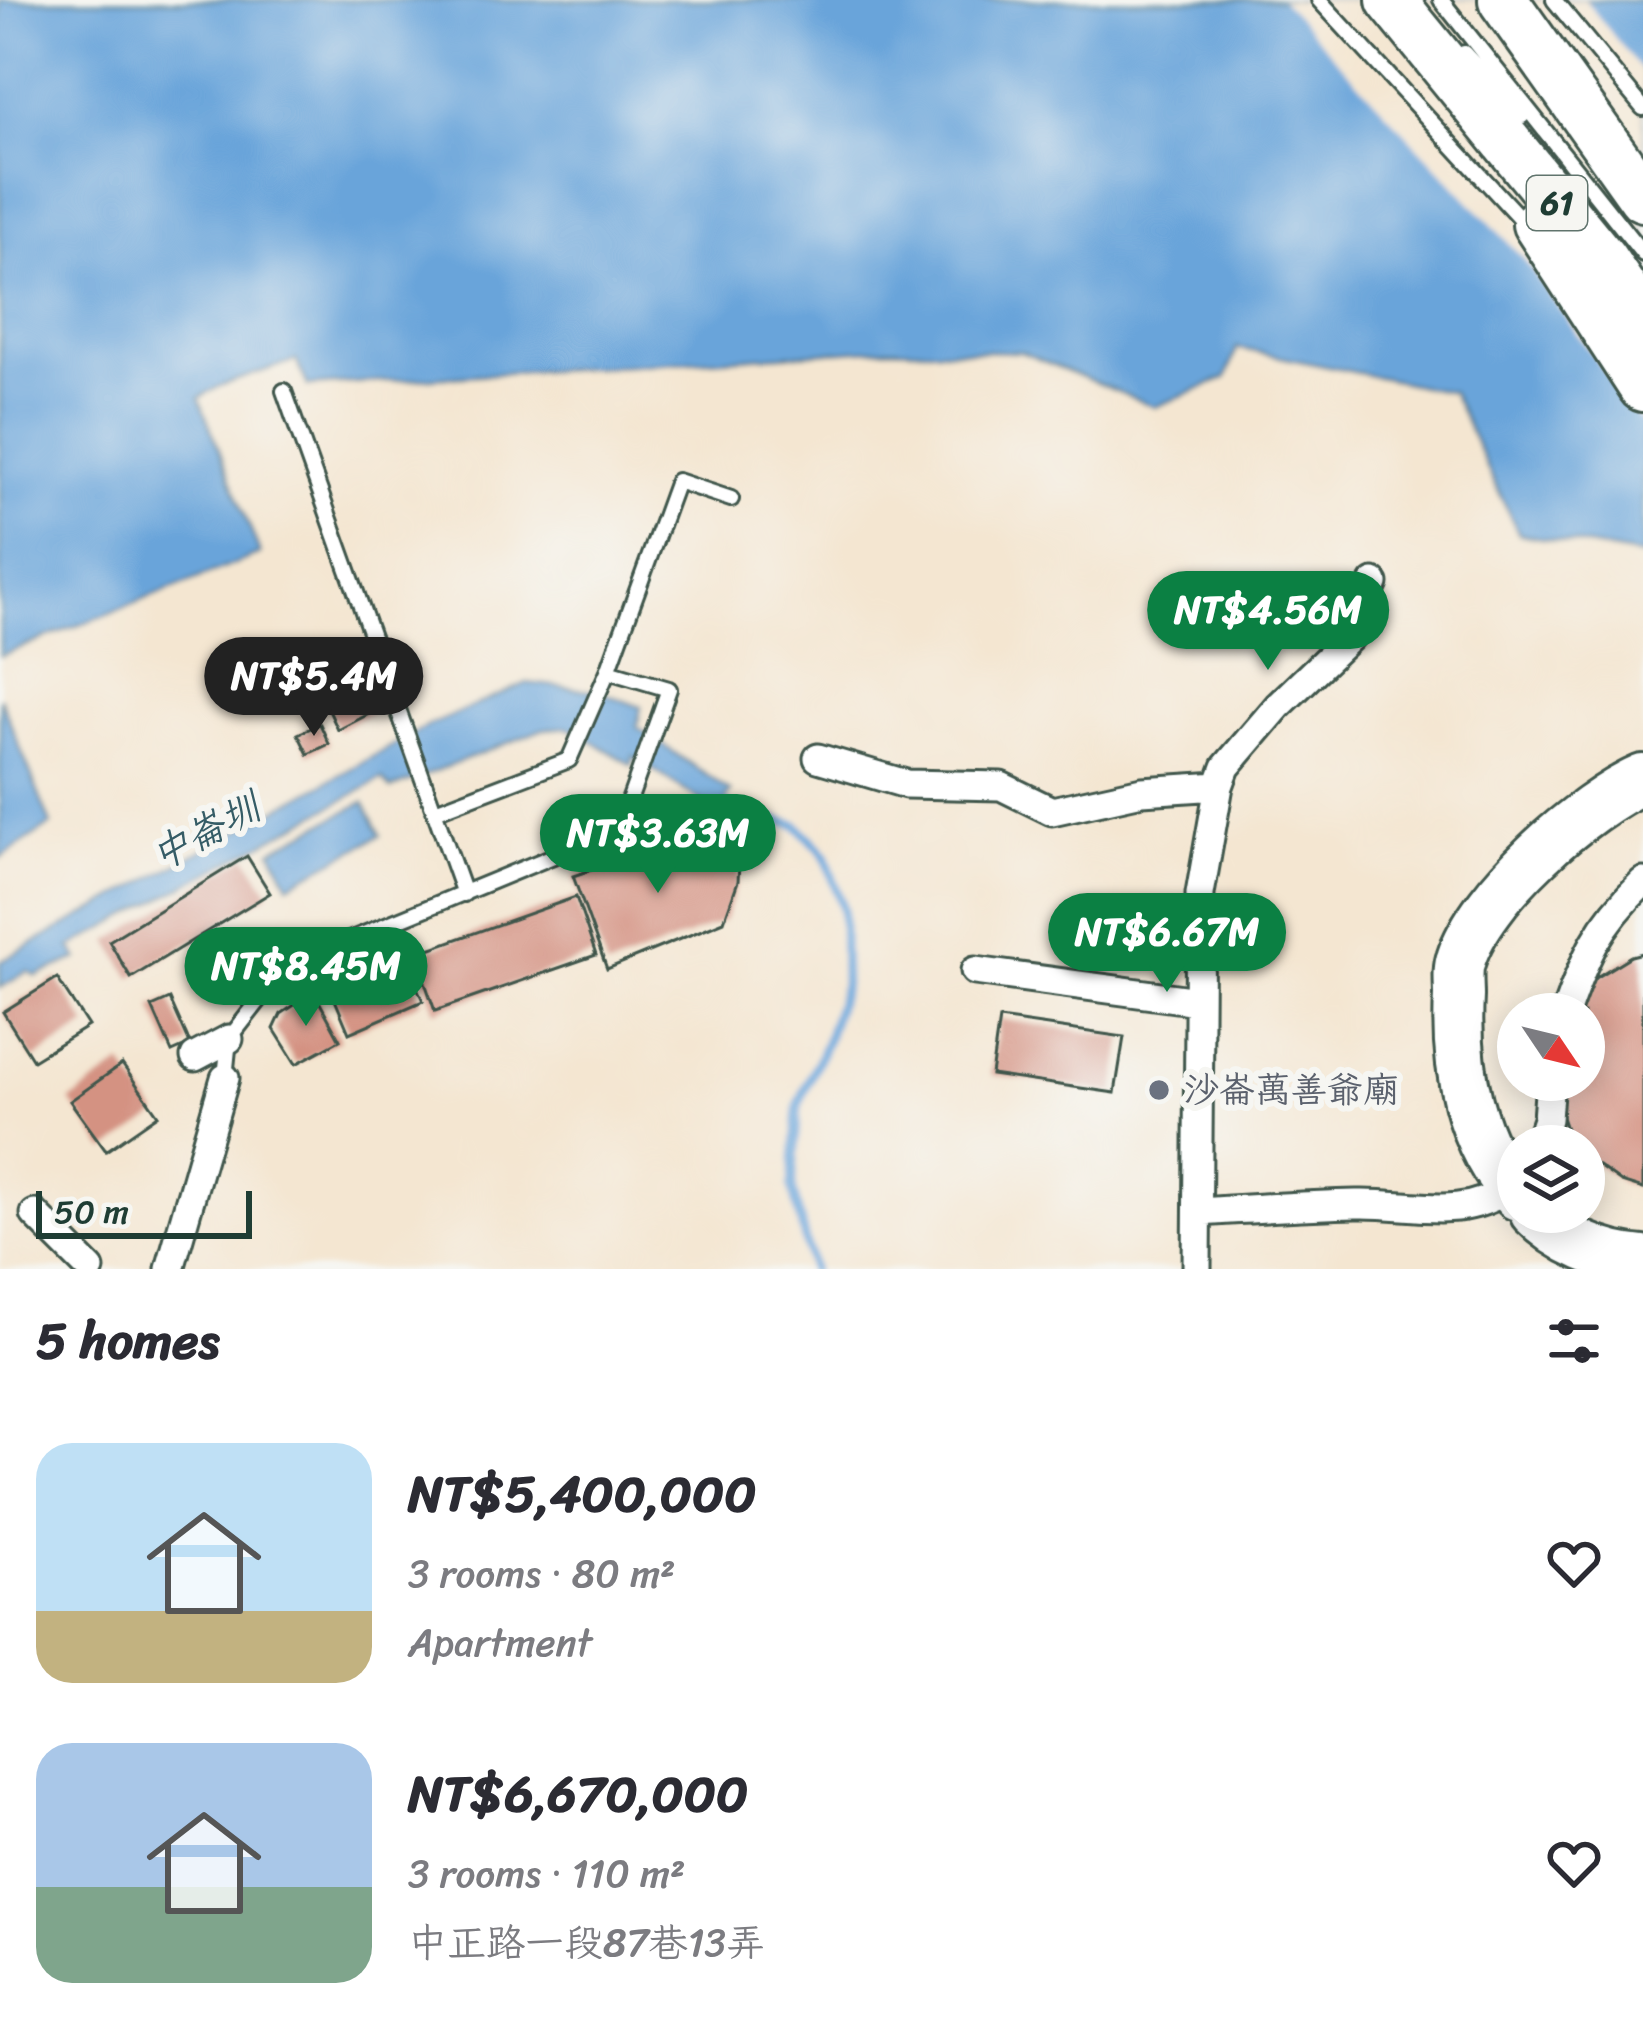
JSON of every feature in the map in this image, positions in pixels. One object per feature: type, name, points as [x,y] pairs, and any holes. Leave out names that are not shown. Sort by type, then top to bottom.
[{"type":"highway","name":"61","points":[[1391,0],[1603,260],[1643,320]]},
{"type":"highway","name":"61","points":[[1528,10],[1643,197]]},
{"type":"highway","points":[[1528,10],[1643,142]]},
{"type":"highway","points":[[1467,90],[1472,131],[1561,257],[1643,387]]},
{"type":"highway","points":[[1497,1166],[1481,1142],[1466,1091],[1457,1024],[1460,959],[1491,906],[1535,854],[1588,810],[1643,778]]},
{"type":"highway","points":[[1561,1233],[1584,1247],[1638,1261]]},
{"type":"street","points":[[1197,1269],[1200,894],[1219,786],[1226,767],[1265,721],[1350,637],[1374,584]]},
{"type":"street","points":[[818,758],[906,784],[1001,786],[1052,811],[1142,791],[1219,786]]},
{"type":"street","points":[[1572,993],[1609,915],[1643,882]]},
{"type":"street","points":[[975,971],[1198,1001]]},
{"type":"street","points":[[195,1057],[229,1039]]},
{"type":"street","points":[[170,1269],[225,1078]]},
{"type":"street","points":[[1198,1212],[1362,1203],[1446,1210],[1497,1197]]},
{"type":"street","points":[[35,1214],[90,1269]]},
{"type":"lane","points":[[1319,0],[1533,233],[1643,399]]},
{"type":"lane","points":[[1441,0],[1643,254]]},
{"type":"lane","points":[[1528,10],[1643,108]]},
{"type":"lane","points":[[1445,32],[1594,195]]},
{"type":"lane","points":[[284,391],[464,894]]},
{"type":"lane","points":[[435,811],[569,760],[608,671],[677,481],[731,499]]},
{"type":"lane","points":[[225,1078],[229,1039],[286,966],[619,829],[669,689],[608,671]]},
{"type":"water","points":[[0,0],[1643,0],[1643,556],[1519,534],[1451,392],[1237,348],[1226,378],[1155,407],[1021,352],[887,348],[308,386],[296,360],[219,386],[199,398],[260,554],[0,656]]},
{"type":"water","points":[[527,683],[598,691],[641,707],[637,727],[731,792],[715,811],[633,756],[632,765],[569,727],[543,729],[391,789],[382,779],[71,947],[78,959],[36,976],[28,971],[0,988],[0,962],[430,725]]},
{"type":"water","points":[[0,697],[51,825],[0,858]]},
{"type":"water","points":[[364,802],[381,835],[289,884],[272,850]]},
{"type":"pier","points":[[1281,0],[1585,0],[1643,73],[1643,425],[1522,257]]},
{"type":"building","points":[[379,678],[392,702],[338,730],[326,704]]},
{"type":"building","points":[[320,724],[329,744],[308,754],[298,734]]},
{"type":"building","points":[[702,833],[720,839],[739,863],[724,921],[607,969],[573,876]]},
{"type":"building","points":[[247,856],[270,893],[131,978],[109,941]]},
{"type":"building","points":[[576,897],[596,955],[435,1011],[415,954]]},
{"type":"building","points":[[398,944],[423,1001],[349,1033],[325,976]]},
{"type":"building","points":[[1643,953],[1643,1189],[1605,1171],[1605,1125],[1565,1125],[1557,1101],[1605,1101],[1605,993],[1583,993],[1595,978]]},
{"type":"building","points":[[57,978],[88,1026],[33,1060],[3,1012]]},
{"type":"building","points":[[314,992],[340,1040],[296,1064],[274,1029],[281,1014]]},
{"type":"building","points":[[170,999],[190,1044],[172,1052],[152,1007]]},
{"type":"building","points":[[999,1019],[1124,1037],[1115,1093],[991,1075]]},
{"type":"building","points":[[122,1064],[158,1115],[106,1151],[70,1101]]},
{"type":"waterway","name":"中崙圳","points":[[713,797],[741,813],[797,825],[825,854],[843,909],[844,985],[798,1106],[792,1187],[812,1269]]},
{"type":"place","name":"沙崙萬善爺廟","points":[[1159,1090]]}]
